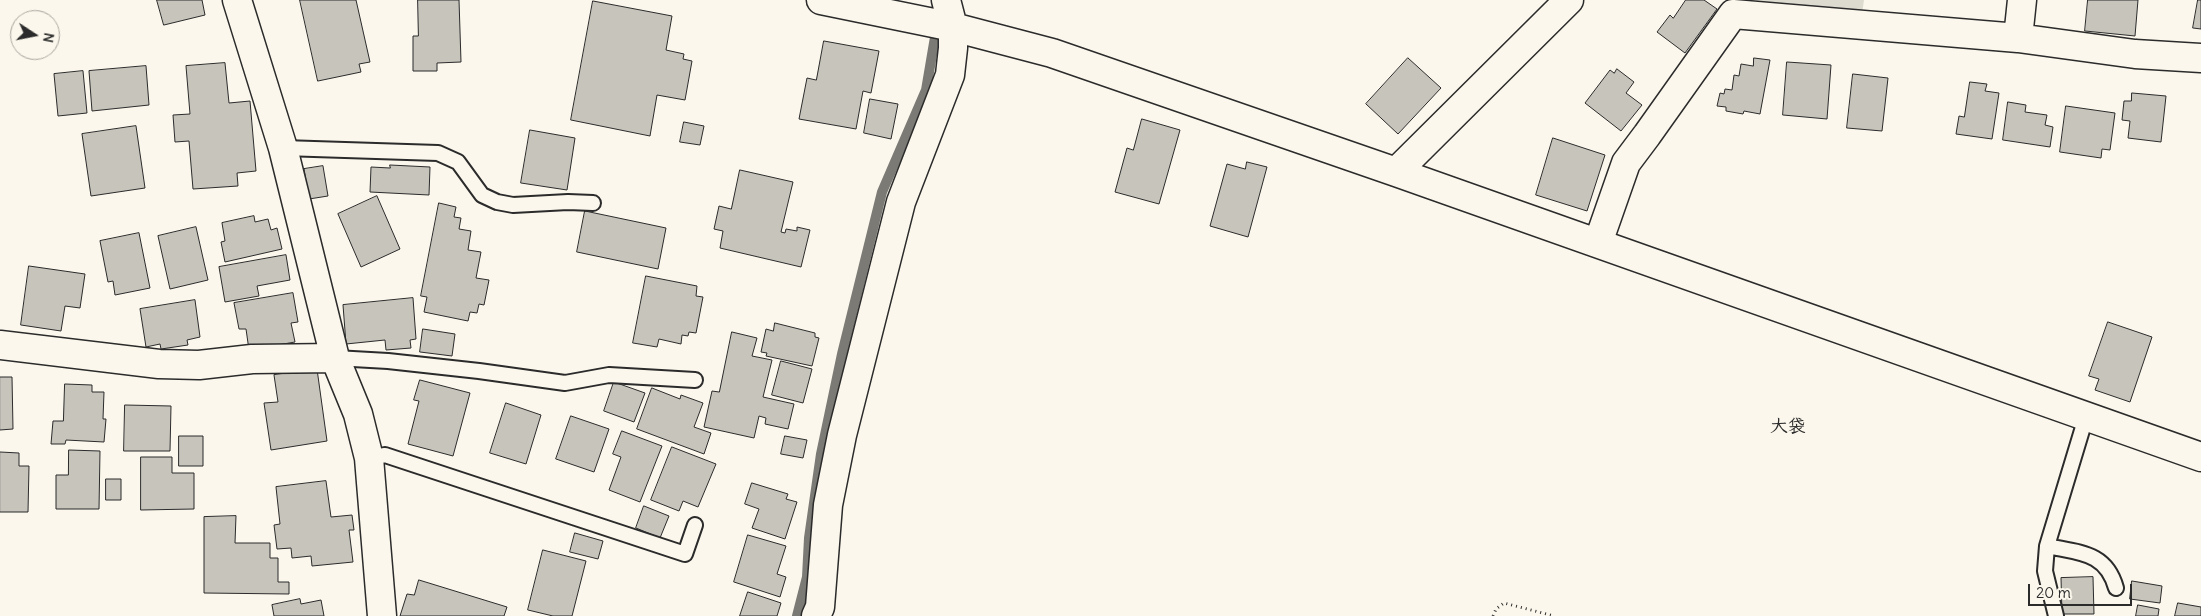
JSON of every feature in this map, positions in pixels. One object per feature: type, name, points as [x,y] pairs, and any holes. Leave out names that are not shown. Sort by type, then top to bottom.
[{"type":"street","points":[[237,0],[283,148],[336,358],[358,414],[369,458],[382,616]]},
{"type":"street","points":[[821,0],[953,26],[1052,53],[1598,243],[2201,457]]},
{"type":"street","points":[[816,616],[820,607],[828,505],[842,435],[901,202],[950,75],[953,26],[946,0]]},
{"type":"street","points":[[1396,172],[1569,0]]},
{"type":"street","points":[[2018,38],[2022,0]]},
{"type":"street","points":[[1598,243],[1626,162],[1734,14],[2018,38],[2135,54],[2201,58]]},
{"type":"street","points":[[0,345],[159,364],[199,365],[252,359],[336,358]]},
{"type":"lane","points":[[283,148],[438,154],[458,162],[482,194],[497,202],[513,205],[568,202],[592,203]]},
{"type":"lane","points":[[336,358],[380,360],[479,371],[565,384],[610,375],[695,380]]},
{"type":"lane","points":[[2056,616],[2045,571],[2047,546],[2086,417]]},
{"type":"lane","points":[[369,458],[384,454],[685,554],[695,525]]},
{"type":"lane","points":[[2047,546],[2083,553],[2103,562],[2113,576],[2116,588]]},
{"type":"path","points":[[1493,616],[1496,609],[1504,603],[1554,616]]},
{"type":"shaded area","points":[[1751,0],[1864,0],[1862,14],[1751,4]]},
{"type":"building","points":[[157,0],[202,0],[205,15],[164,25]]},
{"type":"building","points":[[300,0],[356,0],[370,62],[359,64],[361,72],[318,81]]},
{"type":"building","points":[[418,0],[459,0],[461,62],[437,63],[437,71],[413,71],[413,36],[418,36]]},
{"type":"building","points":[[1686,0],[1704,0],[1717,9],[1685,53],[1657,32],[1670,15],[1673,18]]},
{"type":"building","points":[[2088,0],[2138,0],[2135,36],[2085,31]]},
{"type":"building","points":[[2198,0],[2201,0],[2201,29],[2193,28]]},
{"type":"building","points":[[593,1],[672,16],[666,50],[684,54],[683,59],[692,61],[685,100],[657,95],[650,136],[571,120]]},
{"type":"building","points":[[824,41],[879,51],[871,93],[863,91],[856,129],[799,119],[807,78],[816,80]]},
{"type":"building","points":[[1408,58],[1441,88],[1398,134],[1366,104]]},
{"type":"building","points":[[1754,58],[1770,60],[1760,114],[1744,111],[1743,114],[1726,111],[1726,107],[1717,106],[1720,93],[1724,94],[1725,89],[1732,90],[1734,75],[1739,76],[1741,64],[1753,66]]},
{"type":"building","points":[[1787,62],[1831,65],[1827,119],[1783,115]]},
{"type":"building","points":[[225,63],[229,103],[250,101],[256,171],[237,173],[238,186],[193,189],[189,141],[175,142],[173,115],[190,114],[186,66]]},
{"type":"building","points":[[146,66],[149,105],[92,111],[89,71]]},
{"type":"building","points":[[1617,69],[1634,82],[1626,93],[1642,105],[1621,131],[1585,103],[1610,70],[1614,73]]},
{"type":"building","points":[[83,71],[87,113],[58,116],[54,74]]},
{"type":"building","points":[[1853,74],[1888,78],[1882,131],[1847,128]]},
{"type":"building","points":[[1970,82],[1987,84],[1985,91],[1999,93],[1992,139],[1956,134],[1959,116],[1964,117]]},
{"type":"building","points":[[2132,93],[2166,96],[2161,142],[2128,138],[2130,121],[2122,120],[2124,101],[2131,101]]},
{"type":"building","points":[[870,99],[898,104],[891,139],[864,133]]},
{"type":"building","points":[[2008,102],[2026,105],[2025,112],[2047,115],[2045,125],[2053,127],[2050,147],[2003,140]]},
{"type":"building","points":[[2066,106],[2115,113],[2110,150],[2102,149],[2101,158],[2060,152]]},
{"type":"building","points":[[1142,119],[1180,130],[1159,204],[1115,192],[1127,148],[1133,150]]},
{"type":"building","points":[[684,122],[704,126],[700,145],[680,142]]},
{"type":"building","points":[[136,126],[145,188],[91,196],[82,134]]},
{"type":"building","points":[[530,130],[575,138],[567,190],[521,183]]},
{"type":"building","points":[[1553,138],[1605,155],[1587,211],[1536,195]]},
{"type":"building","points":[[1247,162],[1267,167],[1248,237],[1210,226],[1227,164],[1245,169]]},
{"type":"building","points":[[390,165],[430,167],[429,195],[370,192],[371,167],[390,168]]},
{"type":"building","points":[[323,166],[328,196],[309,199],[304,169]]},
{"type":"building","points":[[740,170],[793,182],[781,232],[785,233],[786,229],[797,231],[797,227],[810,230],[801,267],[720,248],[723,231],[714,229],[719,206],[731,209]]},
{"type":"building","points":[[377,196],[400,249],[361,267],[338,214]]},
{"type":"building","points":[[439,203],[456,207],[454,217],[461,218],[459,229],[471,231],[468,250],[481,252],[476,278],[489,280],[484,305],[479,304],[477,313],[470,312],[468,321],[424,312],[427,297],[421,296]]},
{"type":"building","points":[[585,211],[666,228],[658,269],[577,252]]},
{"type":"building","points":[[254,216],[255,222],[268,219],[271,230],[277,228],[282,249],[225,262],[221,242],[225,241],[222,223]]},
{"type":"building","points":[[196,227],[208,280],[170,289],[158,236]]},
{"type":"building","points":[[139,233],[150,288],[115,295],[113,281],[108,282],[100,241]]},
{"type":"building","points":[[286,255],[290,280],[257,286],[259,296],[225,302],[219,267]]},
{"type":"building","points":[[29,266],[85,274],[80,308],[65,306],[61,331],[21,325]]},
{"type":"building","points":[[646,276],[697,286],[696,296],[703,297],[696,333],[689,332],[688,336],[682,335],[681,344],[659,339],[657,347],[633,343]]},
{"type":"building","points":[[293,293],[298,322],[291,323],[295,342],[249,350],[246,329],[239,329],[234,303]]},
{"type":"building","points":[[413,298],[416,339],[410,340],[411,348],[386,350],[385,340],[346,344],[343,305]]},
{"type":"building","points":[[195,300],[200,337],[187,340],[188,345],[161,349],[160,344],[146,347],[140,309]]},
{"type":"building","points":[[2108,322],[2152,337],[2130,402],[2095,390],[2099,379],[2089,376]]},
{"type":"building","points":[[775,323],[815,333],[815,337],[819,338],[812,366],[766,356],[767,353],[761,352],[766,329],[773,331]]},
{"type":"building","points":[[423,329],[455,334],[452,356],[420,352]]},
{"type":"building","points":[[732,332],[757,338],[752,356],[772,360],[763,397],[794,404],[788,429],[765,424],[766,418],[759,416],[754,438],[704,427],[712,391],[719,392]]},
{"type":"building","points":[[781,361],[812,369],[803,403],[772,395]]},
{"type":"building","points":[[317,369],[327,441],[271,450],[264,403],[278,402],[274,375]]},
{"type":"building","points":[[0,377],[12,377],[13,429],[0,430]]},
{"type":"building","points":[[420,380],[470,393],[453,456],[408,444],[419,401],[414,400]]},
{"type":"building","points":[[614,382],[645,393],[634,422],[604,411]]},
{"type":"building","points":[[65,384],[92,385],[92,392],[104,392],[103,419],[106,419],[104,442],[66,440],[65,444],[51,444],[53,421],[63,421]]},
{"type":"building","points":[[652,388],[680,399],[681,395],[703,403],[694,427],[711,433],[704,454],[637,429]]},
{"type":"building","points":[[506,403],[541,415],[526,464],[490,453]]},
{"type":"building","points":[[125,405],[171,406],[170,451],[124,451]]},
{"type":"building","points":[[571,416],[609,429],[594,472],[556,459]]},
{"type":"building","points":[[622,431],[662,446],[640,502],[609,490],[621,457],[613,454]]},
{"type":"building","points":[[179,436],[203,436],[203,466],[179,466]]},
{"type":"building","points":[[785,436],[807,440],[803,458],[781,454]]},
{"type":"building","points":[[672,447],[716,464],[698,507],[683,501],[679,511],[651,500]]},
{"type":"building","points":[[69,450],[100,451],[99,509],[56,509],[56,475],[68,475]]},
{"type":"building","points":[[0,452],[19,453],[19,466],[29,466],[28,512],[0,512]]},
{"type":"building","points":[[141,457],[172,457],[172,473],[194,473],[194,509],[141,510]]},
{"type":"building","points":[[106,479],[121,479],[121,500],[106,500]]},
{"type":"building","points":[[326,481],[331,517],[352,515],[354,530],[349,530],[353,562],[312,566],[311,556],[292,558],[291,548],[277,549],[274,525],[280,524],[276,487]]},
{"type":"building","points":[[752,483],[788,494],[786,499],[797,502],[785,539],[752,528],[759,509],[745,504]]},
{"type":"building","points":[[644,506],[669,516],[660,538],[636,528]]},
{"type":"building","points":[[236,516],[235,543],[270,543],[270,558],[278,558],[278,582],[289,582],[289,594],[204,593],[204,517]]},
{"type":"building","points":[[575,533],[603,541],[598,559],[570,552]]},
{"type":"building","points":[[748,535],[786,546],[777,574],[786,577],[780,597],[734,582]]},
{"type":"building","points":[[543,550],[586,561],[572,616],[553,616],[528,610]]},
{"type":"building","points":[[2093,577],[2094,614],[2062,614],[2061,578]]},
{"type":"building","points":[[419,580],[507,607],[504,616],[400,616],[407,594],[414,595]]},
{"type":"building","points":[[2132,581],[2162,586],[2160,603],[2130,599]]},
{"type":"building","points":[[748,592],[781,603],[777,616],[740,616]]},
{"type":"building","points":[[300,599],[301,604],[321,600],[324,616],[274,616],[272,605]]},
{"type":"building","points":[[2178,603],[2201,607],[2201,616],[2175,616]]},
{"type":"building","points":[[2138,605],[2159,609],[2158,616],[2136,616]]},
{"type":"waterway","points":[[797,616],[807,577],[809,538],[821,454],[842,354],[882,192],[926,90],[935,37]]},
{"type":"district","name":"大袋","points":[[1788,427]]}]
